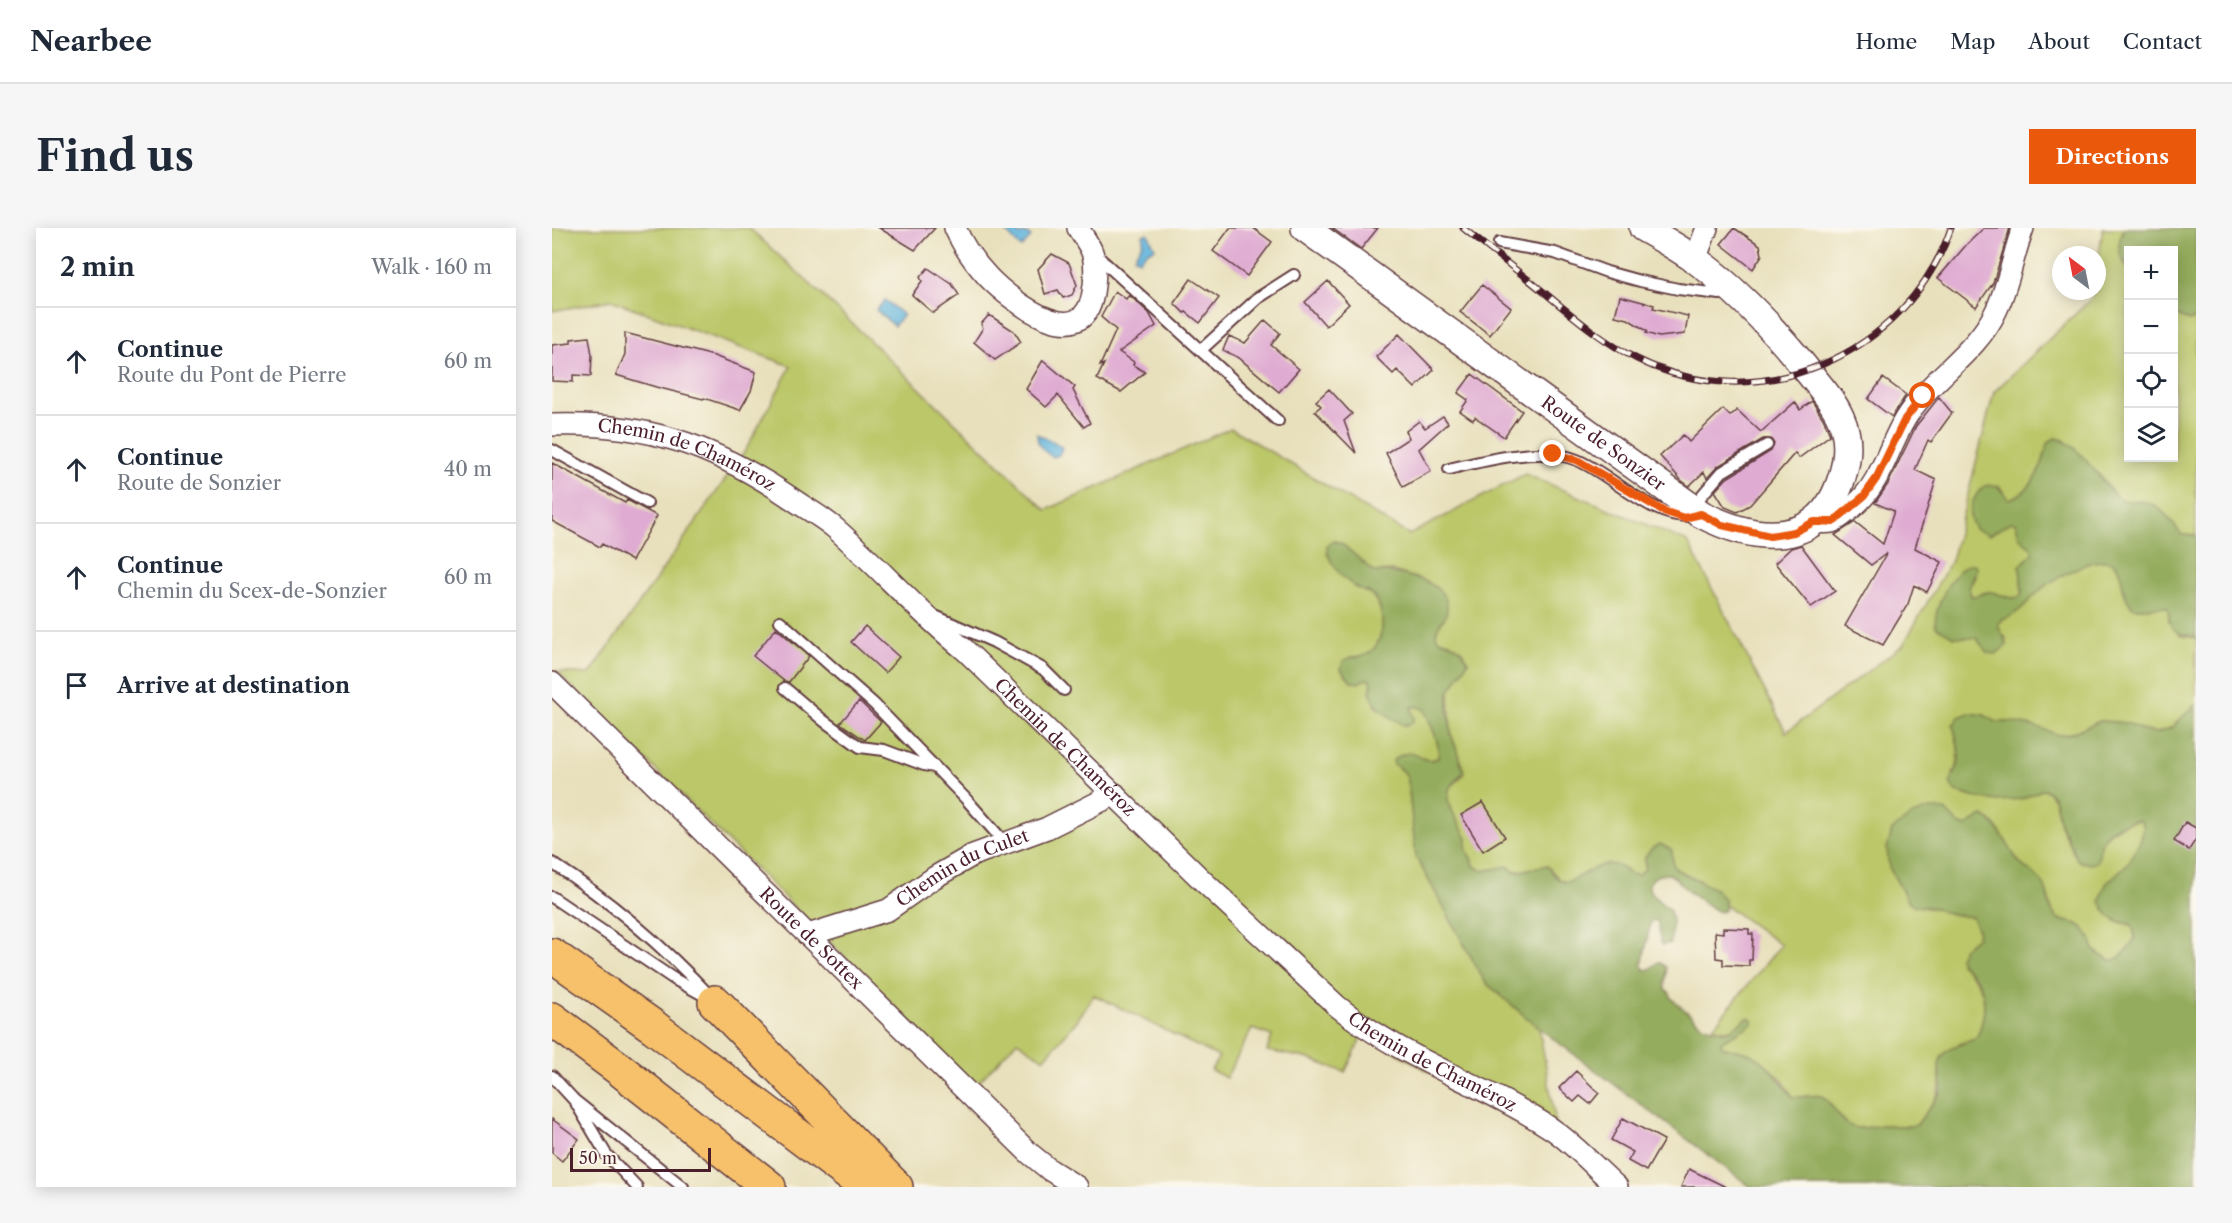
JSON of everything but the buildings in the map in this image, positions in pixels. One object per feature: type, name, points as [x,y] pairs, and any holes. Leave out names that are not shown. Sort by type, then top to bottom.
[{"type":"highway","points":[[552,955],[654,1027],[866,1187]]},
{"type":"highway","points":[[715,1002],[896,1187]]},
{"type":"highway","points":[[552,1019],[769,1187]]},
{"type":"street","points":[[955,228],[971,256],[1002,291],[1041,316],[1067,323],[1075,323],[1088,311],[1094,286],[1092,252],[1078,228]]},
{"type":"street","name":"Route de Sonzier","points":[[1305,228],[1696,511],[1722,525],[1770,536],[1794,532],[1814,522],[1828,508],[1840,486],[1846,466],[1847,440],[1841,418],[1827,395],[1794,355],[1712,273],[1642,228]]},
{"type":"street","points":[[1707,228],[1712,273]]},
{"type":"street","points":[[1814,522],[1833,522],[1864,496],[1876,479],[1905,419],[1983,331],[1996,312],[2013,266],[2023,228]]},
{"type":"street","name":"Chemin de Chaméroz","points":[[552,425],[585,424],[645,431],[706,449],[766,482],[834,527],[940,630],[965,650],[1204,882],[1337,1006],[1359,1024],[1415,1058],[1553,1130],[1617,1187]]},
{"type":"street","name":"Route de Sottex","points":[[552,683],[1029,1154],[1077,1187]]},
{"type":"street","name":"Chemin du Culet","points":[[808,935],[888,910],[964,860],[1047,828],[1115,794]]},
{"type":"lane","points":[[1499,243],[1555,253],[1606,272],[1678,289],[1720,294],[1712,273]]},
{"type":"lane","points":[[1092,252],[1278,421]]},
{"type":"lane","points":[[1201,350],[1258,298],[1294,275]]},
{"type":"lane","points":[[1449,469],[1494,458],[1553,454],[1577,460],[1663,511],[1684,518],[1696,511],[1722,472],[1767,445]]},
{"type":"lane","points":[[552,450],[647,503]]},
{"type":"lane","points":[[918,608],[1019,655],[1043,669],[1064,690]]},
{"type":"lane","points":[[780,621],[874,704],[1005,843]]},
{"type":"lane","points":[[785,688],[824,721],[860,747],[884,750],[934,767]]},
{"type":"lane","points":[[552,862],[608,902],[647,934],[684,968],[715,1002]]},
{"type":"lane","points":[[552,897],[674,980],[715,1002]]},
{"type":"lane","points":[[552,1076],[574,1100],[683,1187]]},
{"type":"lane","points":[[574,1100],[606,1154],[638,1187]]},
{"type":"green space","points":[[552,228],[749,228],[834,306],[1046,510],[1231,428],[1409,535],[1525,474],[1688,542],[1786,732],[1903,645],[1951,561],[1994,392],[2090,300],[2106,300],[2106,246],[2100,246],[2103,228],[2124,228],[2119,249],[2124,261],[2124,462],[2178,462],[2178,316],[2190,321],[2196,317],[2196,535],[2182,535],[2139,501],[2125,502],[2115,496],[2101,477],[2064,440],[2055,438],[2047,444],[2040,469],[2024,491],[2009,499],[1999,486],[1996,531],[2011,521],[2016,523],[2020,537],[2032,548],[2032,554],[2020,566],[2022,592],[2020,597],[2008,597],[1988,592],[1971,596],[1969,588],[1975,576],[1974,564],[1954,637],[1976,637],[1982,643],[2006,638],[2000,632],[1998,624],[2002,619],[2013,615],[2045,586],[2059,577],[2078,567],[2106,561],[2117,567],[2126,597],[2135,608],[2167,607],[2169,621],[2181,635],[2196,638],[2196,704],[2171,728],[2157,733],[2144,731],[2127,723],[2100,721],[2069,734],[2059,735],[2012,722],[1996,722],[1984,715],[1953,725],[1958,762],[1953,773],[1955,791],[1972,797],[2021,799],[2044,789],[2055,801],[2061,827],[2073,853],[2100,848],[2102,841],[2115,828],[2140,820],[2144,826],[2141,840],[2129,862],[2119,873],[2115,921],[2132,925],[2133,941],[2122,955],[2113,961],[2098,954],[2080,926],[2055,916],[2042,885],[2015,857],[1995,825],[1983,816],[1966,826],[1961,825],[1889,867],[1908,901],[1926,908],[1936,908],[1945,913],[1972,917],[1978,930],[1977,937],[1964,948],[1960,964],[1976,980],[1984,997],[1984,1015],[1977,1037],[1952,1047],[1939,1068],[1940,1087],[1936,1099],[1917,1125],[1861,1128],[1852,1126],[1843,1121],[1821,1096],[1793,1097],[1781,1078],[1738,1050],[1725,1049],[1721,1046],[1721,1042],[1729,1035],[1738,1033],[1747,1018],[1731,1029],[1723,1030],[1713,1027],[1781,945],[1725,905],[1723,899],[1713,889],[1677,870],[1673,865],[1645,857],[1645,869],[1638,875],[1593,869],[1568,882],[1561,881],[1547,866],[1522,871],[1494,869],[1483,871],[1475,867],[1466,848],[1467,839],[1448,800],[1449,789],[1463,775],[1463,766],[1451,734],[1449,692],[1468,662],[1450,642],[1438,639],[1436,635],[1437,627],[1444,619],[1429,582],[1393,571],[1374,572],[1341,543],[1333,541],[1327,554],[1330,559],[1349,582],[1373,597],[1381,611],[1382,633],[1377,647],[1367,655],[1350,657],[1366,679],[1370,680],[1376,707],[1406,726],[1411,708],[1415,706],[1424,709],[1436,740],[1438,758],[1432,760],[1416,754],[1399,769],[1405,773],[1408,781],[1416,857],[1485,982],[1539,1028],[1555,1118],[1553,1145],[1364,1033],[1345,1072],[1306,1058],[1267,1051],[1272,1036],[1252,1029],[1226,1078],[1211,1070],[1219,1057],[1094,995],[1076,1022],[1044,1059],[1017,1041],[975,1086],[557,672],[590,674],[745,451],[791,366],[611,300],[552,311]]},
{"type":"green space","points":[[2124,228],[2196,228],[2196,317],[2190,321],[2178,316],[2178,246],[2124,246],[2124,261],[2119,249]]},
{"type":"green space","points":[[2055,438],[2072,446],[2119,498],[2154,505],[2163,512],[2182,535],[2196,535],[2196,638],[2174,630],[2167,607],[2134,608],[2126,597],[2120,572],[2113,563],[2106,561],[2078,567],[2059,577],[2045,586],[2013,615],[2002,619],[1998,624],[2007,645],[1996,654],[1988,653],[1976,638],[1954,637],[1936,627],[1937,610],[1946,589],[1959,571],[1967,565],[1974,564],[1977,568],[1969,588],[1971,596],[1988,592],[2008,597],[2020,597],[2022,592],[2020,566],[2032,554],[2032,548],[2019,537],[2016,523],[2011,522],[1989,535],[1976,530],[1970,517],[1971,506],[1977,494],[1985,486],[1998,487],[2009,499],[2024,491],[2040,469],[2047,444]]},
{"type":"green space","points":[[1333,541],[1341,543],[1374,572],[1395,573],[1420,579],[1440,591],[1446,600],[1446,614],[1436,635],[1438,639],[1460,649],[1468,662],[1449,692],[1448,709],[1451,734],[1464,771],[1449,789],[1448,800],[1467,839],[1466,848],[1475,867],[1483,871],[1508,866],[1514,872],[1547,866],[1558,879],[1567,881],[1609,864],[1619,866],[1629,874],[1638,875],[1645,869],[1645,857],[1652,848],[1660,844],[1672,850],[1673,865],[1677,870],[1717,890],[1725,901],[1725,910],[1720,912],[1708,905],[1669,874],[1654,877],[1649,889],[1670,911],[1671,943],[1662,945],[1658,923],[1655,920],[1651,921],[1642,966],[1645,970],[1650,969],[1659,962],[1666,967],[1665,989],[1672,999],[1702,1025],[1721,1031],[1730,1030],[1747,1018],[1751,1018],[1753,1022],[1721,1042],[1722,1046],[1757,1057],[1774,1073],[1793,1097],[1821,1096],[1825,1098],[1843,1121],[1856,1128],[1917,1125],[1941,1090],[1939,1067],[1943,1055],[1977,1037],[1982,1022],[1984,1005],[1982,989],[1973,975],[1962,965],[1959,957],[1964,948],[1977,937],[1978,930],[1972,917],[1945,913],[1936,908],[1915,906],[1908,901],[1889,867],[1887,849],[1892,830],[1913,815],[1930,809],[1945,810],[1960,825],[1966,826],[1983,816],[1995,825],[2020,863],[2042,882],[2055,916],[2084,929],[2098,954],[2113,961],[2126,951],[2133,941],[2132,925],[2112,918],[2100,901],[2106,884],[2129,862],[2141,840],[2144,826],[2140,820],[2111,829],[2103,838],[2097,862],[2090,864],[2078,861],[2061,826],[2053,796],[2044,789],[2021,799],[1998,801],[1972,797],[1955,791],[1950,783],[1958,765],[1959,755],[1953,725],[1959,717],[1969,713],[1984,715],[1996,722],[2012,722],[2037,727],[2059,735],[2069,734],[2100,721],[2127,723],[2144,731],[2157,733],[2171,728],[2196,704],[2196,1187],[1751,1187],[1539,1028],[1485,982],[1416,857],[1408,781],[1405,773],[1394,764],[1393,760],[1408,753],[1427,760],[1438,758],[1436,740],[1424,709],[1415,706],[1411,708],[1414,718],[1412,723],[1406,726],[1389,716],[1375,703],[1370,691],[1372,685],[1370,680],[1366,679],[1358,683],[1351,681],[1341,669],[1343,661],[1366,655],[1375,647],[1381,634],[1382,617],[1379,605],[1373,596],[1348,581],[1333,565],[1327,546]]},
{"type":"water","points":[[1012,228],[1020,235],[1026,233],[1031,237],[1021,248],[1007,233]]},
{"type":"water","points":[[1148,233],[1155,248],[1149,250],[1139,260],[1134,257],[1143,242],[1143,235]]},
{"type":"water","points":[[885,300],[903,315],[894,326],[876,310]]},
{"type":"water","points":[[1037,434],[1059,445],[1062,448],[1059,455],[1053,457],[1044,451],[1038,442]]},
{"type":"railway","points":[[1463,228],[1589,329],[1624,352],[1683,376],[1731,382],[1778,378],[1823,364],[1865,341],[1901,311],[1930,273],[1951,228]]},
{"type":"route","points":[[1553,454],[1577,460],[1663,511],[1684,518],[1701,514],[1722,525],[1770,536],[1794,532],[1814,522],[1833,522],[1864,496],[1876,479],[1905,419],[1923,396]]}]
